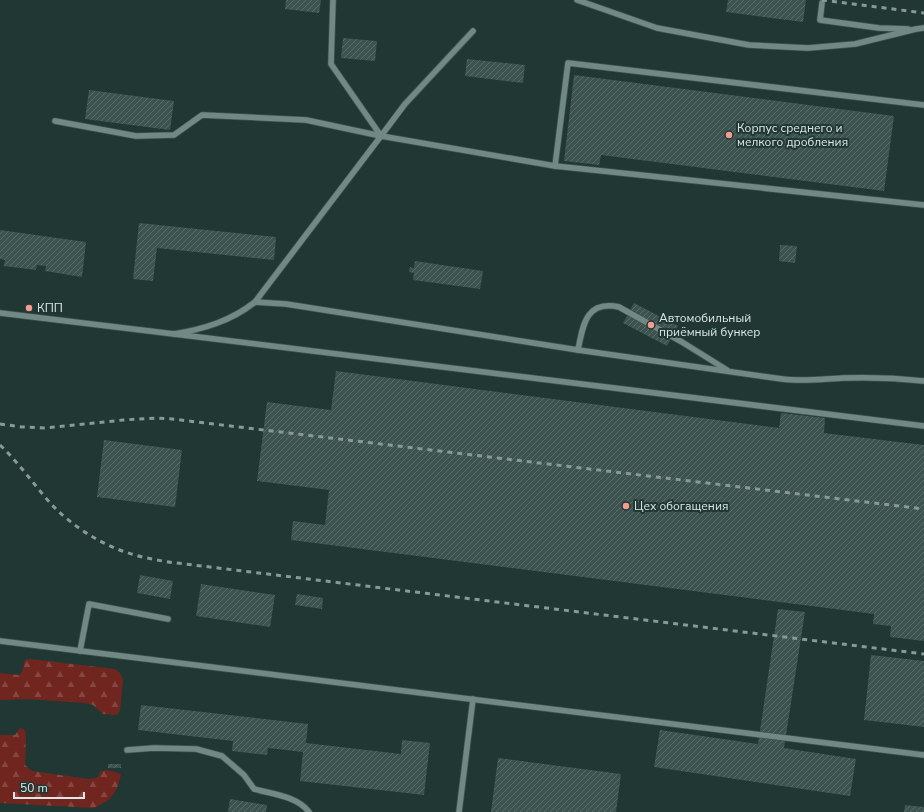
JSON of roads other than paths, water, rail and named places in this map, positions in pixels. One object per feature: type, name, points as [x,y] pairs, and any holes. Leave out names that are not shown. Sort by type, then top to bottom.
[{"type":"lane","points":[[333,0],[331,64],[381,136]]},
{"type":"lane","points":[[578,0],[657,28],[749,45],[808,48],[855,44],[924,28]]},
{"type":"lane","points":[[822,3],[820,20],[879,28],[916,29],[924,32]]},
{"type":"lane","points":[[174,334],[195,330],[226,320],[237,315],[255,302],[405,104],[473,31]]},
{"type":"lane","points":[[555,166],[568,63],[924,105]]},
{"type":"lane","points":[[55,120],[136,136],[174,135],[202,115],[306,120],[381,136],[555,166],[924,205]]},
{"type":"lane","points":[[255,302],[286,304],[578,350],[799,381],[867,378],[924,381]]},
{"type":"lane","points":[[578,350],[583,325],[591,311],[613,306],[682,342],[729,371]]},
{"type":"lane","points":[[0,313],[924,426]]},
{"type":"lane","points":[[80,651],[89,604],[168,619]]},
{"type":"lane","points":[[0,641],[924,755]]},
{"type":"lane","points":[[459,812],[473,699]]},
{"type":"lane","points":[[127,750],[154,748],[196,749],[222,756],[244,775],[254,789],[300,803],[309,812]]},
{"type":"railway","points":[[822,0],[924,13]]},
{"type":"railway","points":[[0,424],[46,428],[123,420],[157,418],[172,419],[924,509]]},
{"type":"railway","points":[[0,445],[14,459],[52,505],[72,523],[108,545],[134,555],[147,558],[173,563],[924,654]]},
{"type":"place","name":"Корпус среднего и мелкого дробления","points":[[729,135]]},
{"type":"place","name":"КПП","points":[[29,308]]},
{"type":"place","name":"Автомобильный приёмный бункер","points":[[651,325]]},
{"type":"place","name":"Цех обогащения","points":[[626,506]]}]
